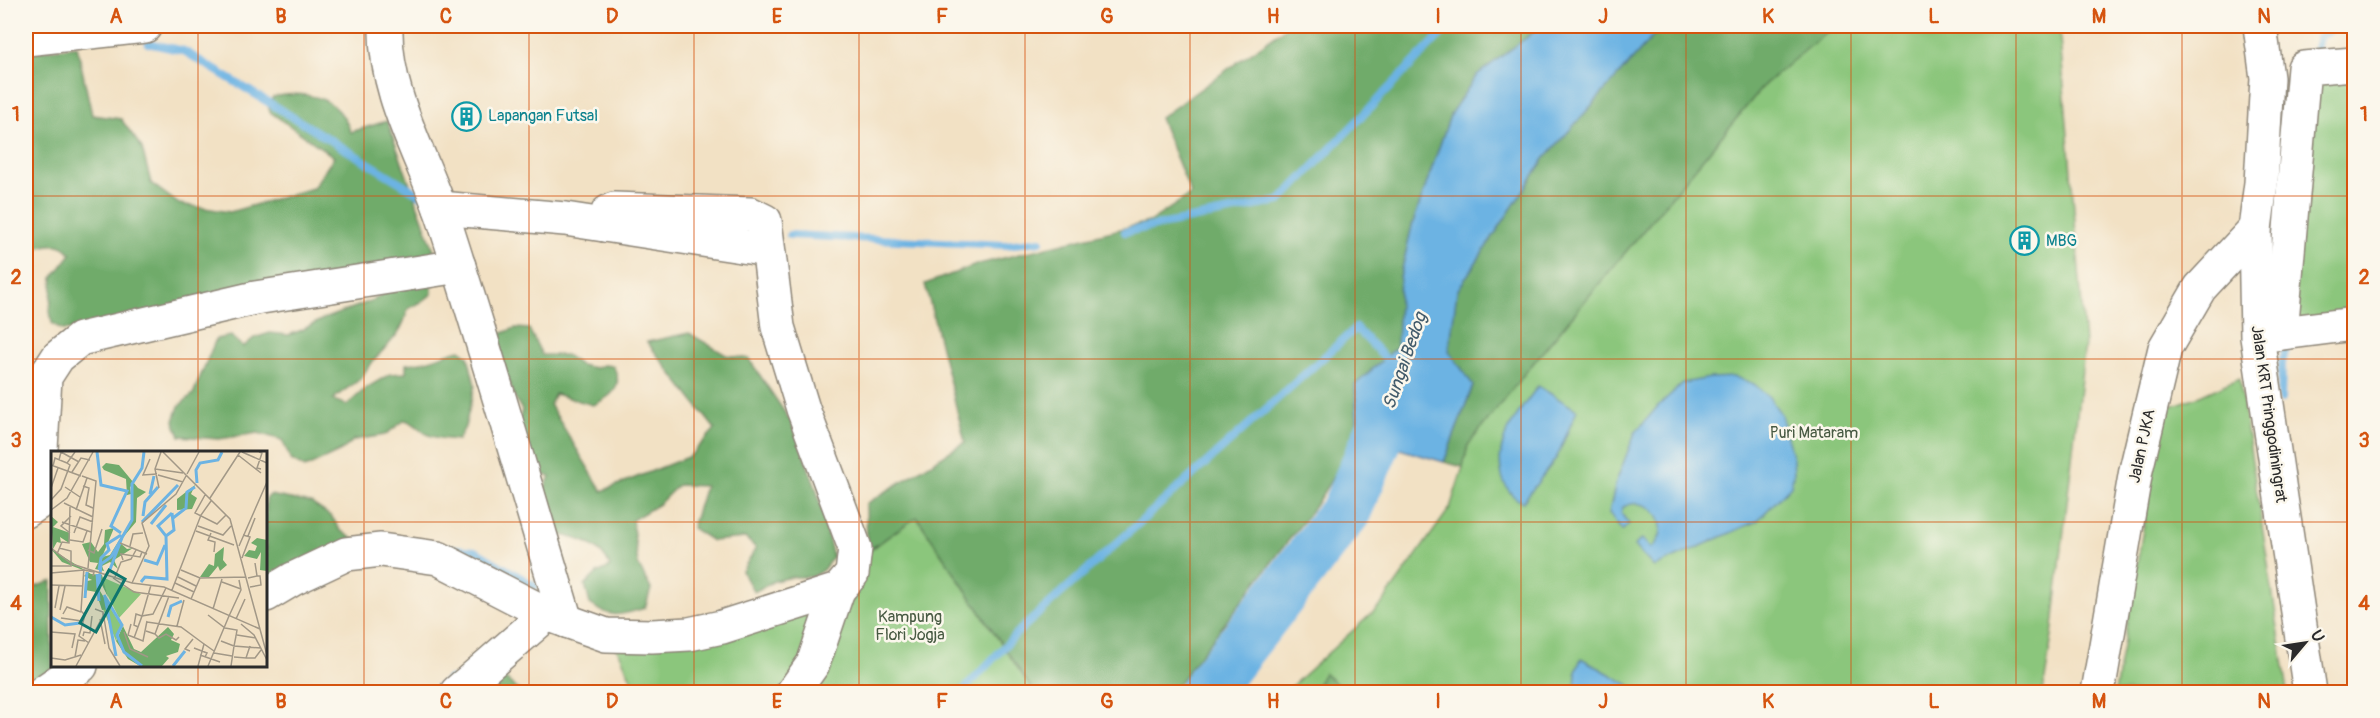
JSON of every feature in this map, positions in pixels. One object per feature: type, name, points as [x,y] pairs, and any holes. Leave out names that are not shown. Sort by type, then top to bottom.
[{"type":"street","points":[[26,39],[142,26]]},
{"type":"street","points":[[386,26],[386,48],[396,101],[440,208],[459,266],[557,618]]},
{"type":"street","name":"Jalan KRT Pringgodiningrat","points":[[2260,26],[2267,78],[2261,183],[2254,229],[2269,335],[2310,693]]},
{"type":"street","points":[[2355,64],[2304,68],[2269,335],[2355,324]]},
{"type":"street","points":[[440,208],[604,225],[768,250],[778,327],[807,420],[855,548],[852,574],[838,590],[813,664],[793,693]]},
{"type":"street","name":"Jalan PJKA","points":[[2098,693],[2136,470],[2165,348],[2200,288],[2254,229]]},
{"type":"street","points":[[26,511],[38,503],[45,377],[58,357],[80,339],[255,298],[459,266]]},
{"type":"street","points":[[267,594],[293,579],[346,554],[381,550],[438,558],[557,618],[606,634],[689,634],[722,627],[838,590]]},
{"type":"street","points":[[457,693],[557,618]]},
{"type":"street","points":[[43,693],[80,667]]},
{"type":"green space","points":[[1288,26],[1542,26],[1477,75],[1451,113],[1412,226],[1400,278],[1397,347],[1355,385],[1358,437],[1315,506],[1172,692],[1034,692],[917,517],[867,551],[866,504],[965,442],[925,284],[979,264],[1149,222],[1191,194],[1160,118]]},
{"type":"green space","points":[[1662,26],[1834,26],[1765,84],[1468,445],[1463,467],[1444,462],[1473,386],[1449,351],[1457,291],[1544,159]]},
{"type":"green space","name":"Puri Mataram","points":[[1834,26],[2059,26],[2085,343],[2052,636],[2043,692],[1285,692],[1381,605],[1450,508],[1468,445],[1765,84]]},
{"type":"green space","points":[[77,46],[92,115],[121,119],[142,148],[151,183],[179,204],[230,212],[313,188],[334,157],[270,112],[268,105],[273,97],[299,94],[317,97],[333,105],[339,111],[351,132],[387,121],[435,253],[178,308],[90,330],[62,330],[52,323],[50,311],[53,277],[71,254],[62,246],[56,245],[26,251],[26,53]]},
{"type":"green space","points":[[2354,73],[2354,321],[2287,333],[2302,77]]},
{"type":"green space","points":[[429,284],[432,294],[408,309],[402,326],[362,377],[333,400],[347,405],[366,388],[390,374],[406,373],[406,364],[460,350],[468,356],[475,385],[465,427],[458,440],[425,433],[405,420],[385,435],[354,440],[341,451],[305,468],[291,460],[282,440],[258,433],[219,439],[180,436],[174,421],[179,406],[193,394],[216,339],[231,336],[243,347],[254,338],[270,333],[289,335],[302,330],[323,319],[374,300],[391,289]]},
{"type":"green space","points":[[515,328],[529,329],[542,355],[566,355],[580,365],[595,368],[603,365],[613,366],[617,385],[610,395],[593,405],[555,394],[550,405],[602,491],[690,456],[715,429],[647,342],[689,333],[726,355],[749,359],[792,423],[817,491],[833,557],[823,570],[812,577],[793,577],[774,581],[754,592],[742,571],[756,548],[745,538],[712,541],[692,528],[705,486],[678,485],[659,504],[632,520],[638,564],[651,589],[645,608],[617,615],[604,612],[590,604],[585,585],[597,573],[610,567],[607,559],[596,548],[581,540],[556,534],[539,499],[550,477],[526,468],[516,431],[522,410],[515,398],[493,337]]},
{"type":"green space","points":[[2239,378],[2288,692],[2115,692],[2159,437],[2168,407],[2200,396]]},
{"type":"green space","points":[[270,495],[311,503],[332,517],[340,530],[353,539],[267,585],[267,498]]},
{"type":"green space","name":"Kampung Flori Jogja","points":[[916,516],[1034,692],[637,692],[612,642],[783,616]]},
{"type":"green space","points":[[51,581],[51,667],[59,667],[26,692],[26,590]]},
{"type":"green space","points":[[497,672],[521,692],[471,692]]},
{"type":"green space","points":[[1324,673],[1346,692],[1313,692]]},
{"type":"water","points":[[1542,26],[1662,26],[1544,159],[1457,291],[1449,351],[1473,385],[1444,462],[1358,437],[1355,385],[1397,347],[1400,278],[1412,226],[1451,113],[1477,75]]},
{"type":"water","points":[[1735,377],[1754,384],[1769,397],[1781,414],[1793,460],[1794,472],[1791,486],[1757,521],[1654,567],[1634,546],[1642,539],[1651,548],[1658,540],[1661,531],[1657,514],[1642,504],[1623,507],[1621,513],[1629,524],[1622,531],[1609,513],[1616,482],[1635,433],[1658,406],[1683,383],[1710,378]]},
{"type":"water","points":[[1538,386],[1577,410],[1557,457],[1523,502],[1512,494],[1504,482],[1500,455],[1514,419]]},
{"type":"water","points":[[1581,658],[1640,692],[1575,692],[1576,672]]},
{"type":"waterway","points":[[1125,232],[1280,201],[1449,26]]},
{"type":"waterway","points":[[2315,53],[2319,37],[2337,26]]},
{"type":"waterway","points":[[148,43],[184,51],[424,197]]},
{"type":"waterway","points":[[790,235],[1005,245],[1040,241]]},
{"type":"waterway","points":[[962,692],[1018,632],[1356,328],[1393,366]]},
{"type":"waterway","points":[[2281,399],[2282,363],[2288,341]]},
{"type":"waterway","name":"Sungai Bedog","points":[[1205,692],[1346,511],[1403,379]]},
{"type":"waterway","points":[[446,548],[475,551],[535,586]]},
{"type":"waterway","points":[[434,692],[450,679]]},
{"type":"place","name":"Lapangan Futsal","points":[[467,116]]},
{"type":"place","name":"MBG","points":[[2025,241]]}]
